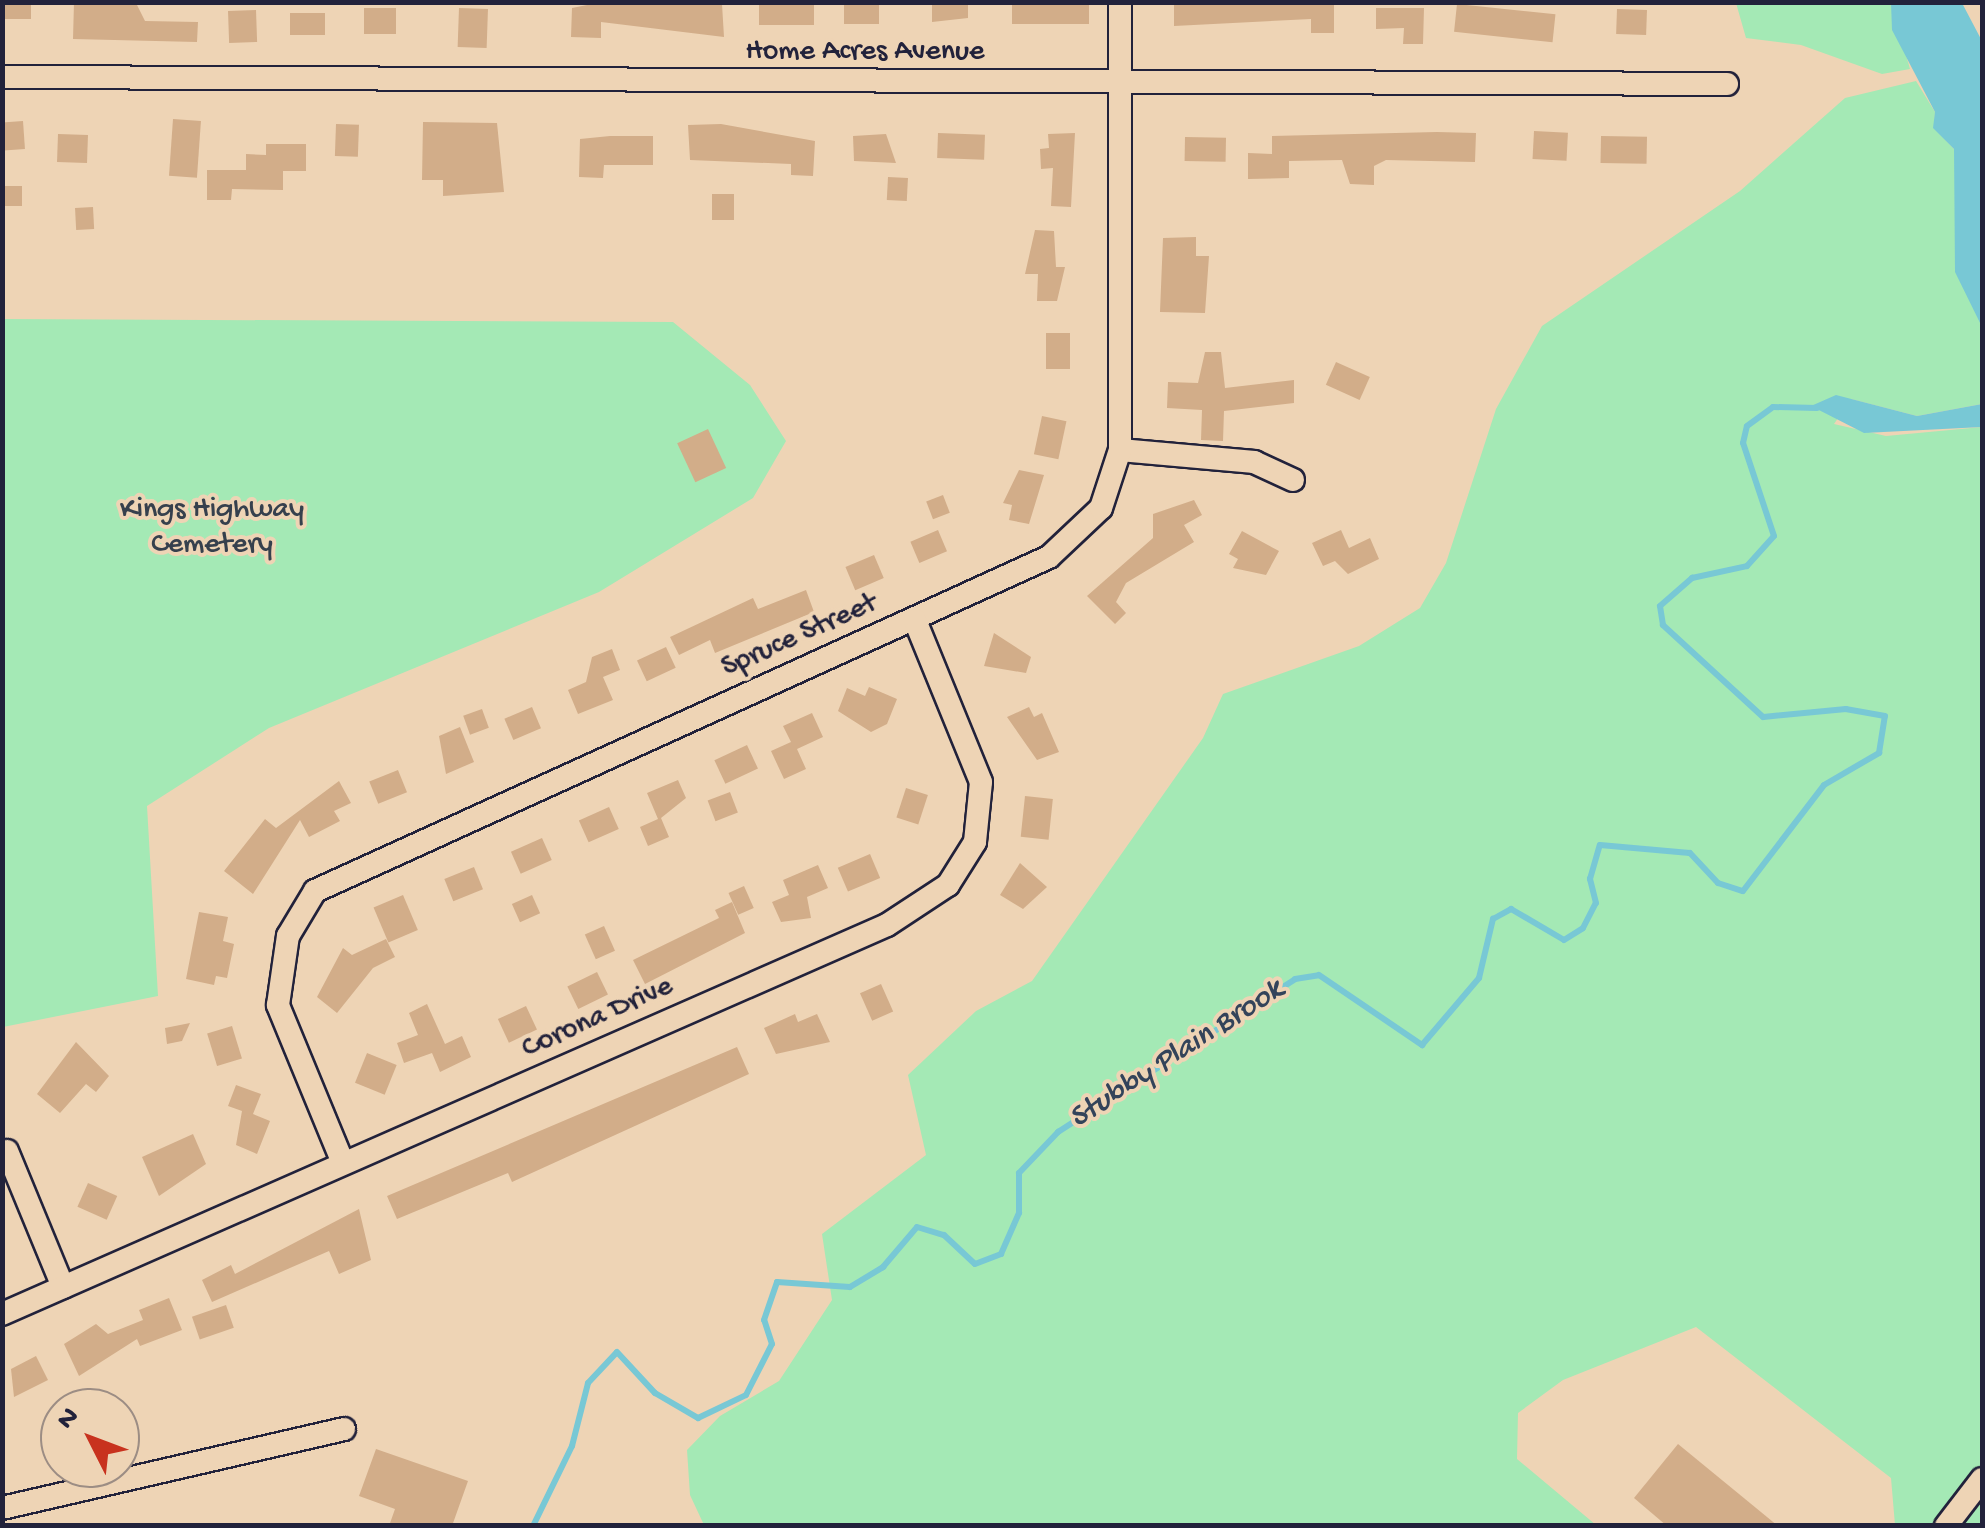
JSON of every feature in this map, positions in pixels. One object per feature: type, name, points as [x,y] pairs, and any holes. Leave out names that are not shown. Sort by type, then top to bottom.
[{"type":"street","name":"Spruce Street","points":[[343,1163],[278,1005],[288,936],[315,890],[915,620],[1072,542],[1106,498],[1120,450],[1120,2]]},
{"type":"street","name":"Home Acres Avenue","points":[[2,78],[1727,84]]},
{"type":"street","points":[[1120,450],[1254,462],[1293,480]]},
{"type":"street","name":"Corona Drive","points":[[2,1314],[887,926],[948,885],[982,824],[982,782],[915,620]]},
{"type":"street","points":[[7,1151],[63,1287]]},
{"type":"street","points":[[2,1508],[344,1430]]},
{"type":"street","points":[[1946,1526],[1982,1480]]},
{"type":"green space","points":[[1736,3],[1891,3],[1910,69],[1882,74],[1801,45],[1746,38]]},
{"type":"green space","points":[[1916,81],[1935,112],[1934,128],[1954,149],[1982,327],[1982,404],[1917,416],[1851,399],[1834,424],[1886,436],[1982,427],[1982,1525],[1895,1525],[1891,1478],[1696,1327],[1563,1380],[1518,1413],[1517,1459],[1596,1525],[704,1525],[690,1495],[687,1450],[720,1416],[779,1381],[832,1300],[822,1234],[926,1155],[908,1075],[976,1011],[1032,981],[1203,738],[1223,694],[1359,646],[1420,608],[1446,563],[1496,409],[1542,326],[1740,191],[1845,98]]},
{"type":"green space","name":"Kings Highway Cemetery","points":[[3,319],[673,322],[750,385],[786,441],[753,498],[599,592],[269,728],[147,806],[158,996],[3,1027]]},
{"type":"water","points":[[1891,3],[1962,3],[1982,41],[1982,327],[1955,272],[1954,149],[1933,128],[1935,112],[1892,30]]},
{"type":"water","points":[[1836,395],[1917,416],[1982,404],[1982,427],[1864,433],[1811,406]]},
{"type":"building","points":[[2,2],[31,2],[31,19],[2,19]]},
{"type":"building","points":[[74,2],[136,3],[145,21],[198,22],[197,42],[73,39]]},
{"type":"building","points":[[602,2],[722,4],[724,37],[601,22],[601,38],[571,37],[572,8]]},
{"type":"building","points":[[759,2],[814,2],[814,25],[759,25]]},
{"type":"building","points":[[844,2],[879,2],[879,24],[844,24]]},
{"type":"building","points":[[932,2],[968,2],[968,18],[932,22]]},
{"type":"building","points":[[1012,2],[1089,2],[1089,24],[1012,24]]},
{"type":"building","points":[[1174,2],[1334,2],[1334,33],[1311,33],[1311,19],[1174,26]]},
{"type":"building","points":[[1457,4],[1555,14],[1553,42],[1454,32]]},
{"type":"building","points":[[364,8],[396,8],[396,34],[364,34]]},
{"type":"building","points":[[459,8],[488,9],[487,48],[458,47]]},
{"type":"building","points":[[1376,8],[1424,8],[1423,44],[1403,44],[1404,28],[1376,29]]},
{"type":"building","points":[[1617,9],[1647,10],[1646,35],[1616,34]]},
{"type":"building","points":[[256,10],[257,42],[229,43],[228,11]]},
{"type":"building","points":[[290,13],[325,13],[325,35],[290,35]]},
{"type":"building","points":[[173,119],[201,121],[197,178],[169,176]]},
{"type":"building","points":[[23,121],[25,149],[4,150],[2,122]]},
{"type":"building","points":[[423,122],[497,123],[504,192],[443,196],[443,180],[422,180]]},
{"type":"building","points":[[336,124],[359,125],[358,157],[335,156]]},
{"type":"building","points":[[721,124],[815,141],[813,176],[791,175],[791,164],[690,160],[688,125]]},
{"type":"building","points":[[1534,131],[1568,133],[1566,161],[1533,159]]},
{"type":"building","points":[[938,133],[985,135],[984,160],[937,158]]},
{"type":"building","points":[[1075,133],[1071,207],[1051,206],[1053,168],[1041,169],[1040,149],[1049,148],[1048,134]]},
{"type":"building","points":[[1476,133],[1475,162],[1386,160],[1374,166],[1374,185],[1350,184],[1342,160],[1289,161],[1289,178],[1248,179],[1248,153],[1272,154],[1272,136]]},
{"type":"building","points":[[58,134],[88,135],[87,163],[57,162]]},
{"type":"building","points":[[886,134],[896,163],[854,161],[853,136]]},
{"type":"building","points":[[653,136],[653,165],[604,165],[603,178],[579,177],[580,139]]},
{"type":"building","points":[[1601,136],[1647,137],[1647,164],[1601,163]]},
{"type":"building","points":[[1185,137],[1226,138],[1226,162],[1185,161]]},
{"type":"building","points":[[266,144],[306,144],[306,171],[283,171],[283,190],[232,189],[231,200],[207,200],[207,170],[246,170],[246,154],[266,155]]},
{"type":"building","points":[[888,177],[908,178],[907,201],[887,200]]},
{"type":"building","points":[[2,186],[22,186],[22,206],[2,206]]},
{"type":"building","points":[[712,194],[734,194],[734,220],[712,220]]},
{"type":"building","points":[[93,207],[94,229],[76,230],[75,208]]},
{"type":"building","points":[[1035,230],[1054,231],[1056,267],[1065,267],[1057,301],[1037,301],[1038,274],[1025,274]]},
{"type":"building","points":[[1196,237],[1196,256],[1209,256],[1205,313],[1160,312],[1163,238]]},
{"type":"building","points":[[1046,333],[1070,333],[1070,369],[1046,369]]},
{"type":"building","points":[[1205,352],[1221,352],[1225,388],[1294,380],[1294,403],[1224,411],[1223,441],[1201,440],[1202,410],[1167,408],[1168,382],[1198,383]]},
{"type":"building","points":[[1336,362],[1370,377],[1360,400],[1326,385]]},
{"type":"building","points":[[1042,416],[1066,421],[1058,459],[1034,454]]},
{"type":"building","points":[[708,429],[726,468],[695,482],[677,443]]},
{"type":"building","points":[[1019,470],[1044,475],[1029,524],[1009,520],[1012,505],[1003,503]]},
{"type":"building","points":[[943,495],[950,513],[933,519],[926,501]]},
{"type":"building","points":[[1194,500],[1202,515],[1184,525],[1194,542],[1126,583],[1116,602],[1126,613],[1115,624],[1087,596],[1153,538],[1153,514]]},
{"type":"building","points":[[938,530],[947,551],[919,563],[910,542]]},
{"type":"building","points":[[1341,530],[1349,548],[1370,538],[1379,559],[1348,574],[1335,561],[1323,566],[1312,543]]},
{"type":"building","points":[[1242,531],[1279,551],[1266,575],[1233,568],[1238,559],[1229,554]]},
{"type":"building","points":[[874,555],[884,578],[855,590],[845,567]]},
{"type":"building","points":[[806,590],[814,612],[715,653],[710,640],[679,655],[670,637],[753,598],[758,609]]},
{"type":"building","points":[[994,633],[1031,657],[1026,673],[984,666]]},
{"type":"building","points":[[666,647],[676,668],[647,681],[637,661]]},
{"type":"building","points":[[612,649],[620,670],[603,677],[613,700],[578,714],[568,690],[586,682],[592,657]]},
{"type":"building","points":[[869,687],[897,699],[887,724],[871,732],[838,711],[847,688],[865,696]]},
{"type":"building","points":[[532,707],[541,728],[513,740],[504,719]]},
{"type":"building","points":[[1029,707],[1034,717],[1042,713],[1059,752],[1037,760],[1007,717]]},
{"type":"building","points":[[482,709],[489,728],[470,735],[463,716]]},
{"type":"building","points":[[812,713],[823,737],[797,749],[806,769],[784,779],[771,751],[791,742],[783,726]]},
{"type":"building","points":[[460,727],[474,762],[446,774],[439,736]]},
{"type":"building","points":[[747,745],[758,769],[725,784],[714,760]]},
{"type":"building","points":[[398,770],[407,792],[378,804],[369,782]]},
{"type":"building","points":[[678,780],[686,798],[661,818],[669,837],[648,846],[640,827],[658,819],[647,793]]},
{"type":"building","points":[[339,781],[351,803],[334,811],[340,821],[309,837],[300,820],[253,894],[224,871],[265,819],[276,828]]},
{"type":"building","points":[[906,788],[928,795],[918,825],[896,817]]},
{"type":"building","points":[[730,792],[738,813],[715,821],[708,801]]},
{"type":"building","points":[[1025,796],[1053,799],[1049,840],[1021,837]]},
{"type":"building","points":[[609,807],[619,829],[589,842],[579,820]]},
{"type":"building","points":[[542,838],[552,860],[521,874],[511,852]]},
{"type":"building","points":[[870,854],[880,878],[848,892],[838,868]]},
{"type":"building","points":[[1020,863],[1047,887],[1023,909],[1000,895]]},
{"type":"building","points":[[818,865],[828,888],[807,897],[811,918],[781,922],[772,902],[789,895],[783,880]]},
{"type":"building","points":[[474,867],[483,889],[453,901],[444,879]]},
{"type":"building","points":[[744,886],[754,908],[738,915],[728,893]]},
{"type":"building","points":[[403,895],[418,930],[388,942],[374,908]]},
{"type":"building","points":[[532,895],[540,913],[520,922],[512,904]]},
{"type":"building","points":[[732,902],[745,933],[645,984],[633,960],[719,918],[715,910]]},
{"type":"building","points":[[199,912],[228,917],[223,941],[234,944],[227,978],[216,976],[214,985],[186,979]]},
{"type":"building","points":[[604,926],[615,951],[596,959],[585,935]]},
{"type":"building","points":[[386,939],[395,957],[373,968],[337,1013],[317,997],[343,948],[352,955]]},
{"type":"building","points":[[597,972],[608,994],[578,1009],[567,986]]},
{"type":"building","points":[[881,984],[893,1011],[872,1021],[860,993]]},
{"type":"building","points":[[427,1004],[445,1044],[462,1036],[471,1057],[440,1072],[432,1053],[404,1063],[397,1043],[418,1035],[409,1013]]},
{"type":"building","points":[[526,1006],[537,1030],[509,1043],[498,1019]]},
{"type":"building","points":[[795,1014],[798,1022],[817,1014],[830,1042],[776,1054],[764,1028]]},
{"type":"building","points":[[190,1023],[182,1041],[167,1044],[165,1028]]},
{"type":"building","points":[[232,1026],[242,1059],[217,1066],[207,1034]]},
{"type":"building","points":[[76,1042],[109,1076],[96,1092],[86,1084],[60,1113],[37,1094]]},
{"type":"building","points":[[737,1047],[749,1074],[512,1182],[508,1173],[397,1219],[387,1196]]},
{"type":"building","points":[[367,1053],[397,1065],[385,1095],[355,1083]]},
{"type":"building","points":[[236,1085],[261,1094],[253,1114],[270,1121],[257,1154],[236,1145],[242,1111],[228,1106]]},
{"type":"building","points":[[193,1134],[206,1164],[159,1196],[142,1157]]},
{"type":"building","points":[[88,1183],[117,1196],[107,1220],[77,1207]]},
{"type":"building","points":[[359,1209],[371,1260],[339,1274],[329,1251],[212,1302],[202,1280],[231,1265],[235,1274]]},
{"type":"building","points":[[169,1298],[182,1330],[140,1346],[137,1339],[79,1376],[64,1344],[96,1324],[108,1334],[143,1320],[139,1310]]},
{"type":"building","points":[[226,1305],[234,1328],[200,1339],[192,1317]]},
{"type":"building","points":[[36,1356],[48,1380],[14,1397],[11,1369]]},
{"type":"building","points":[[1678,1444],[1778,1526],[1667,1526],[1634,1498]]},
{"type":"building","points":[[376,1449],[468,1481],[452,1526],[389,1526],[395,1509],[359,1496]]},
{"type":"waterway","name":"Stubby Plain Brook","points":[[533,1526],[572,1446],[588,1383],[617,1352],[655,1393],[698,1418],[746,1395],[772,1344],[764,1320],[777,1282],[850,1287],[883,1267],[917,1227],[944,1235],[975,1264],[1001,1254],[1019,1213],[1019,1173],[1058,1132],[1295,979],[1319,975],[1422,1045],[1479,978],[1493,919],[1511,909],[1564,940],[1583,928],[1596,903],[1590,879],[1600,845],[1690,853],[1718,883],[1743,891],[1824,785],[1879,753],[1885,716],[1846,709],[1763,717],[1663,625],[1660,606],[1692,578],[1747,566],[1774,536],[1743,443],[1747,426],[1773,407],[1817,408]]}]
